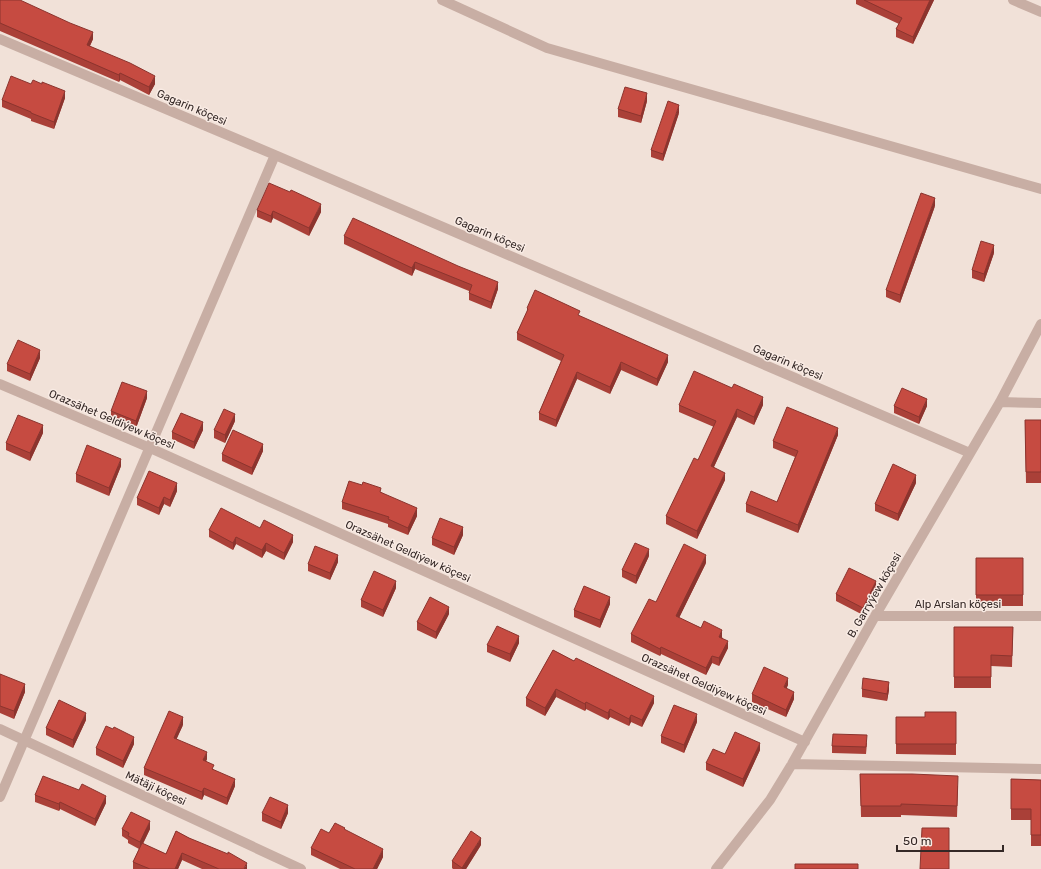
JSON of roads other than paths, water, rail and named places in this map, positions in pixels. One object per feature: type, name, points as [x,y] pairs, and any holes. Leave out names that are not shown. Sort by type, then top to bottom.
[{"type":"street","points":[[442,0],[547,48],[1041,188]]},
{"type":"street","points":[[1013,0],[1041,12]]},
{"type":"street","name":"Gagarin köçesi","points":[[0,39],[275,155],[970,453]]},
{"type":"street","points":[[0,797],[275,155]]},
{"type":"street","name":"B. Garryýew köçesi","points":[[716,869],[770,800],[792,764],[875,616],[1000,402],[1041,324]]},
{"type":"street","name":"Orazsähet Geldiýew köçesi","points":[[0,384],[150,448],[805,742]]},
{"type":"street","points":[[1000,402],[1041,403]]},
{"type":"street","name":"Alp Arslan köçesi","points":[[875,616],[1041,616]]},
{"type":"street","name":"Mätäji köçesi","points":[[0,730],[301,869]]},
{"type":"street","points":[[792,764],[1041,768]]}]
